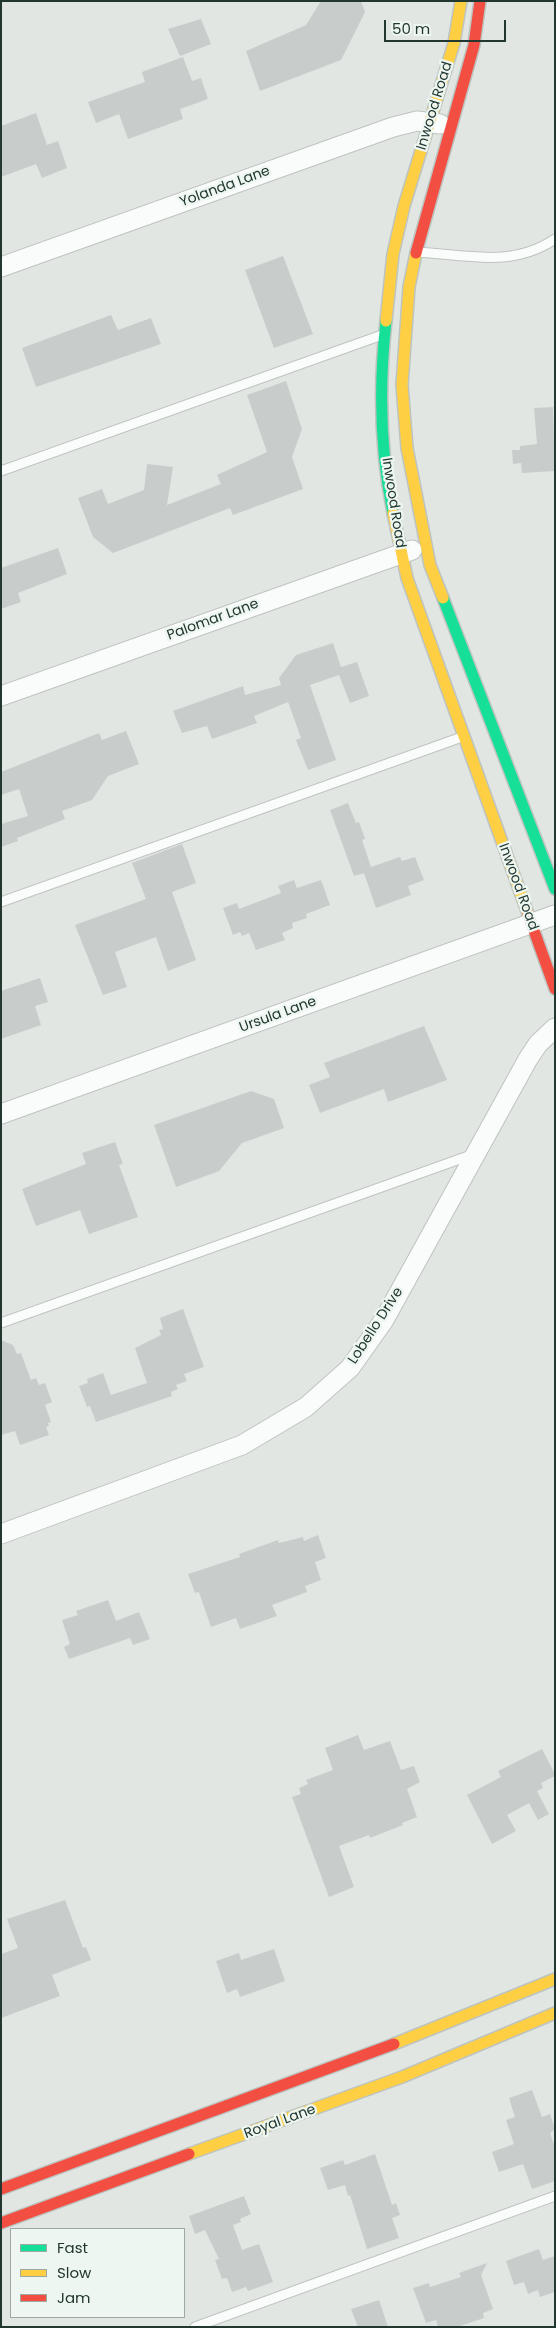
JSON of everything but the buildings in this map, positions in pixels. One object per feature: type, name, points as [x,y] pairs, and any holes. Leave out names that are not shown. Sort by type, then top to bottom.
[{"type":"main road","name":"Inwood Road","points":[[461,1],[454,43],[404,206],[393,254],[384,334],[382,411],[386,468],[400,554],[407,578],[555,989]]},
{"type":"main road","name":"Inwood Road","points":[[480,1],[474,45],[416,252],[409,287],[402,385],[407,448],[425,545],[439,588],[555,889]]},
{"type":"main road","points":[[384,334],[406,334]]},
{"type":"main road","points":[[7,2190],[391,2045],[555,1978]]},
{"type":"main road","points":[[504,1998],[513,2021]]},
{"type":"main road","name":"Royal Lane","points":[[1,2223],[18,2212],[402,2077],[513,2021],[555,2012]]},
{"type":"street","name":"Yolanda Lane","points":[[1,267],[393,127],[417,121],[451,126]]},
{"type":"street","name":"Palomar Lane","points":[[1,696],[425,545]]},
{"type":"street","name":"Ursula Lane","points":[[1,1114],[555,915]]},
{"type":"street","name":"Lobello Drive","points":[[1,1534],[242,1445],[306,1408],[350,1368],[384,1320],[528,1059],[538,1044],[555,1028]]},
{"type":"lane","points":[[416,252],[506,258],[529,254],[555,239]]},
{"type":"lane","points":[[1,471],[384,334]]},
{"type":"lane","points":[[1,902],[463,737]]},
{"type":"lane","points":[[1,1324],[476,1153]]},
{"type":"lane","points":[[195,2327],[555,2196]]},
{"type":"traffic: fast","points":[[386,321],[382,369],[382,417],[385,466],[393,513]]},
{"type":"traffic: fast","points":[[443,598],[555,889]]},
{"type":"traffic: slow","points":[[386,321],[393,254],[404,206],[454,43],[461,1]]},
{"type":"traffic: slow","points":[[416,253],[409,287],[402,385],[407,448],[430,565],[443,598]]},
{"type":"traffic: slow","points":[[393,513],[407,578],[528,914]]},
{"type":"traffic: slow","points":[[394,2044],[555,1979]]},
{"type":"traffic: slow","points":[[189,2154],[402,2077],[555,2013]]},
{"type":"traffic: jam","points":[[416,253],[474,45],[480,1]]},
{"type":"traffic: jam","points":[[528,914],[555,989]]},
{"type":"traffic: jam","points":[[1,2189],[394,2044]]},
{"type":"traffic: jam","points":[[1,2223],[189,2154]]}]
